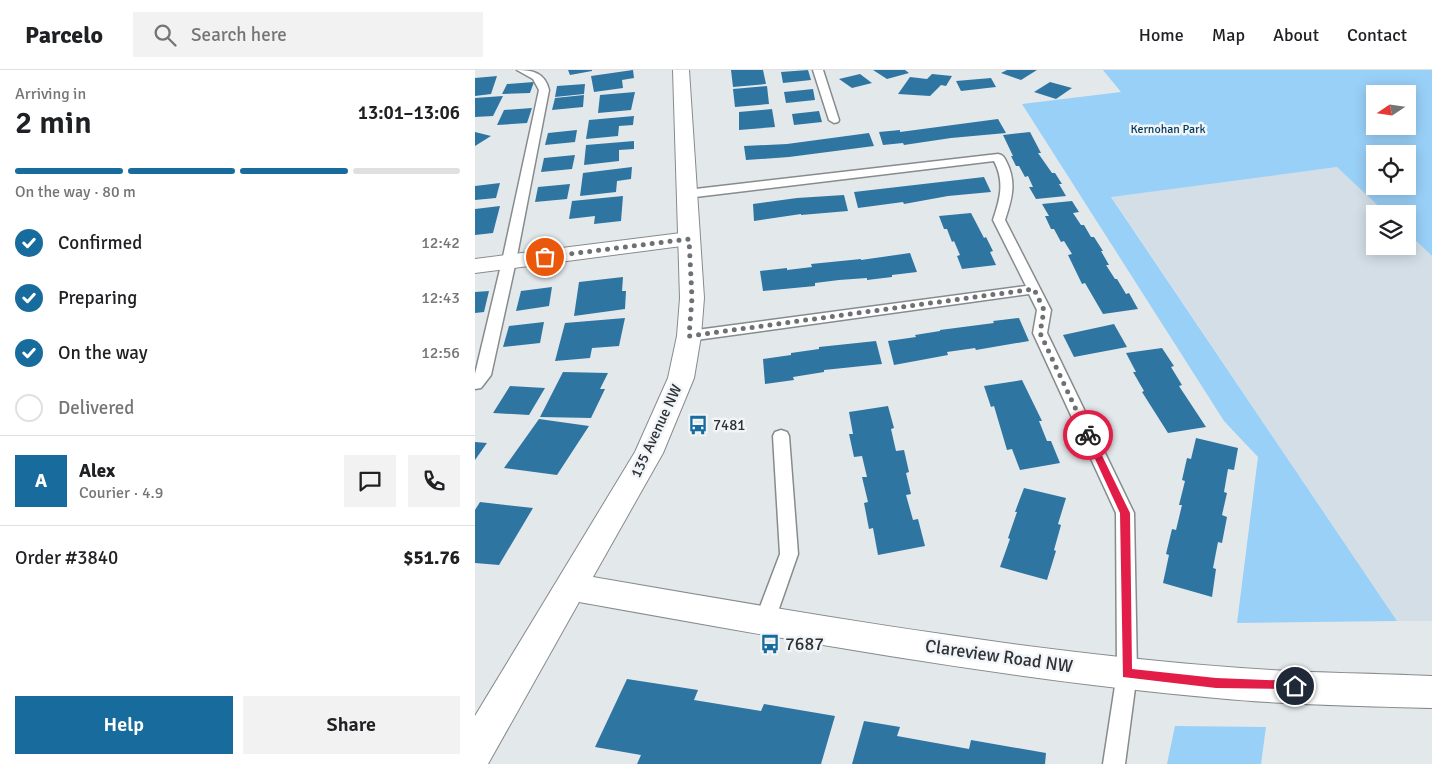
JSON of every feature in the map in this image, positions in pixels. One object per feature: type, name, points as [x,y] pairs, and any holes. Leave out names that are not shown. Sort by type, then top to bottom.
[{"type":"street","name":"135 Avenue NW","points":[[475,751],[649,453],[681,378],[689,336],[692,298],[681,70]]},
{"type":"street","points":[[475,266],[689,239]]},
{"type":"street","name":"Clareview Road NW","points":[[571,587],[967,652],[1127,673],[1216,683],[1432,692]]},
{"type":"lane","points":[[475,384],[483,375],[509,261],[544,90],[543,82],[537,76],[522,70]]},
{"type":"lane","points":[[818,70],[834,120]]},
{"type":"lane","points":[[687,194],[998,157],[1006,171],[1009,190],[999,220],[1044,310],[1040,333],[1125,513],[1127,673],[1114,764]]},
{"type":"lane","points":[[689,336],[1034,289]]},
{"type":"lane","points":[[765,620],[789,554],[781,436]]},
{"type":"shaded area","points":[[1338,167],[1378,205],[1366,205],[1366,255],[1416,255],[1416,241],[1432,256],[1432,621],[1397,621],[1111,196]]},
{"type":"green space","name":"Kernohan Park","points":[[1103,70],[1432,70],[1432,256],[1416,241],[1416,205],[1377,205],[1367,195],[1416,195],[1416,145],[1366,145],[1366,194],[1337,167],[1111,197],[1397,621],[1237,623],[1258,457],[1224,421],[1022,104],[1121,92]]},
{"type":"green space","points":[[1175,726],[1266,727],[1261,764],[1167,764]]},
{"type":"building","points":[[568,70],[592,70],[592,71],[570,75]]},
{"type":"building","points":[[633,70],[634,78],[622,80],[623,88],[594,92],[591,76]]},
{"type":"building","points":[[731,70],[763,70],[766,84],[733,87]]},
{"type":"building","points":[[808,70],[811,80],[783,83],[781,72]]},
{"type":"building","points":[[873,70],[905,70],[909,73],[887,79]]},
{"type":"building","points":[[1007,70],[1037,70],[1021,80],[1001,73]]},
{"type":"building","points":[[860,74],[872,83],[852,88],[839,79]]},
{"type":"building","points":[[932,74],[952,76],[946,86],[941,85],[930,96],[898,94],[910,77],[927,79]]},
{"type":"building","points":[[497,76],[491,94],[475,96],[475,78]]},
{"type":"building","points":[[991,78],[996,87],[961,91],[956,81]]},
{"type":"building","points":[[534,82],[530,93],[502,94],[507,84]]},
{"type":"building","points":[[1050,82],[1072,88],[1056,99],[1034,92]]},
{"type":"building","points":[[585,84],[584,94],[555,97],[557,86]]},
{"type":"building","points":[[767,86],[769,104],[735,107],[733,89]]},
{"type":"building","points":[[813,89],[815,100],[786,103],[784,92]]},
{"type":"building","points":[[635,92],[631,110],[598,113],[600,95]]},
{"type":"building","points":[[584,95],[583,107],[552,110],[555,98]]},
{"type":"building","points":[[503,96],[493,116],[475,117],[475,98]]},
{"type":"building","points":[[532,108],[527,123],[497,125],[504,110]]},
{"type":"building","points":[[772,109],[775,127],[739,130],[739,112]]},
{"type":"building","points":[[819,111],[822,122],[794,125],[792,114]]},
{"type":"building","points":[[634,116],[633,125],[619,126],[618,136],[586,139],[589,120]]},
{"type":"building","points":[[998,119],[1006,133],[904,145],[903,143],[883,145],[879,132],[900,130],[900,132]]},
{"type":"building","points":[[577,130],[575,142],[545,145],[548,133]]},
{"type":"building","points":[[475,132],[491,136],[475,146]]},
{"type":"building","points":[[1030,132],[1041,153],[1038,153],[1052,173],[1055,173],[1062,184],[1059,184],[1066,196],[1036,199],[1029,187],[1033,187],[1028,176],[1025,177],[1019,166],[1016,166],[1003,135]]},
{"type":"building","points":[[869,133],[874,146],[789,157],[746,160],[744,146],[787,144]]},
{"type":"building","points":[[634,141],[634,149],[619,150],[619,161],[584,165],[586,145]]},
{"type":"building","points":[[575,155],[572,169],[541,172],[544,158]]},
{"type":"building","points":[[632,167],[631,179],[617,181],[616,192],[580,196],[583,173]]},
{"type":"building","points":[[984,177],[991,192],[948,196],[904,204],[903,202],[858,208],[854,192]]},
{"type":"building","points":[[500,183],[496,198],[475,200],[475,186]]},
{"type":"building","points":[[570,184],[567,199],[535,202],[538,187]]},
{"type":"building","points":[[844,195],[848,211],[801,214],[754,221],[753,204],[797,198]]},
{"type":"building","points":[[623,196],[621,221],[594,224],[595,216],[569,219],[572,201]]},
{"type":"building","points":[[1072,201],[1079,212],[1073,213],[1081,225],[1084,225],[1091,237],[1094,237],[1109,265],[1106,265],[1126,294],[1129,293],[1138,309],[1103,314],[1085,283],[1082,284],[1068,255],[1072,254],[1064,241],[1061,242],[1054,229],[1051,229],[1045,216],[1049,216],[1042,204]]},
{"type":"building","points":[[500,206],[493,233],[475,235],[475,209]]},
{"type":"building","points":[[971,213],[993,251],[990,252],[996,265],[962,269],[957,256],[960,255],[954,241],[952,242],[947,229],[944,229],[939,216]]},
{"type":"building","points":[[910,253],[917,272],[892,275],[892,277],[867,280],[867,278],[839,280],[815,283],[815,286],[763,291],[760,271],[812,267],[811,264],[861,260]]},
{"type":"building","points":[[623,277],[622,291],[626,291],[625,309],[574,316],[579,282]]},
{"type":"building","points":[[552,287],[549,306],[516,311],[521,291]]},
{"type":"building","points":[[489,291],[484,312],[475,313],[475,292]]},
{"type":"building","points":[[625,318],[619,346],[592,348],[590,358],[555,361],[565,323]]},
{"type":"building","points":[[1019,318],[1029,341],[976,350],[975,348],[947,352],[948,355],[894,365],[888,341],[916,337],[915,335],[940,330]]},
{"type":"building","points":[[544,322],[540,343],[503,347],[509,326]]},
{"type":"building","points":[[1114,324],[1127,347],[1074,357],[1063,335]]},
{"type":"building","points":[[876,341],[882,364],[824,370],[824,372],[793,377],[794,380],[765,384],[763,359],[819,349],[819,347]]},
{"type":"building","points":[[1162,348],[1174,366],[1171,367],[1182,385],[1179,386],[1206,427],[1168,433],[1142,392],[1144,391],[1133,372],[1136,372],[1126,353]]},
{"type":"building","points":[[563,372],[608,373],[600,389],[605,389],[591,418],[540,417]]},
{"type":"building","points":[[1022,380],[1042,421],[1039,421],[1047,441],[1051,441],[1060,463],[1020,470],[1012,449],[1007,450],[994,406],[991,407],[984,386]]},
{"type":"building","points":[[510,386],[545,388],[529,415],[493,413]]},
{"type":"building","points":[[888,406],[894,428],[891,429],[896,451],[904,450],[909,472],[906,473],[911,494],[906,495],[913,520],[918,519],[925,546],[878,555],[873,528],[869,529],[864,503],[868,502],[862,477],[867,477],[862,456],[854,457],[849,434],[853,434],[849,412]]},
{"type":"building","points":[[539,419],[589,426],[557,475],[504,468]]},
{"type":"building","points":[[1196,438],[1238,448],[1234,470],[1228,469],[1224,492],[1227,493],[1222,515],[1227,517],[1222,543],[1218,542],[1213,568],[1216,569],[1212,597],[1163,583],[1169,555],[1166,554],[1172,529],[1176,530],[1182,505],[1179,505],[1185,481],[1182,480],[1187,458],[1191,459]]},
{"type":"building","points":[[475,442],[487,443],[475,460]]},
{"type":"building","points":[[1024,488],[1066,498],[1058,524],[1061,525],[1054,550],[1056,551],[1047,580],[1000,567],[1010,539],[1008,538],[1017,512],[1015,512]]},
{"type":"building","points":[[480,502],[533,508],[499,565],[475,563],[475,510]]},
{"type":"building","points":[[627,679],[698,690],[694,700],[761,711],[764,704],[835,716],[821,764],[637,764],[641,755],[595,747]]},
{"type":"building","points":[[864,721],[900,727],[897,736],[969,749],[971,740],[1046,753],[1045,764],[852,764]]},
{"type":"way so far","points":[[545,257],[689,239],[692,298],[689,336],[1034,289],[1044,310],[1040,333],[1088,435]]},
{"type":"place","name":"7481","points":[[698,425]]},
{"type":"place","name":"7687","points":[[770,644]]},
{"type":"route","points":[[1088,435],[1125,513],[1127,673],[1216,683],[1295,686]]}]
